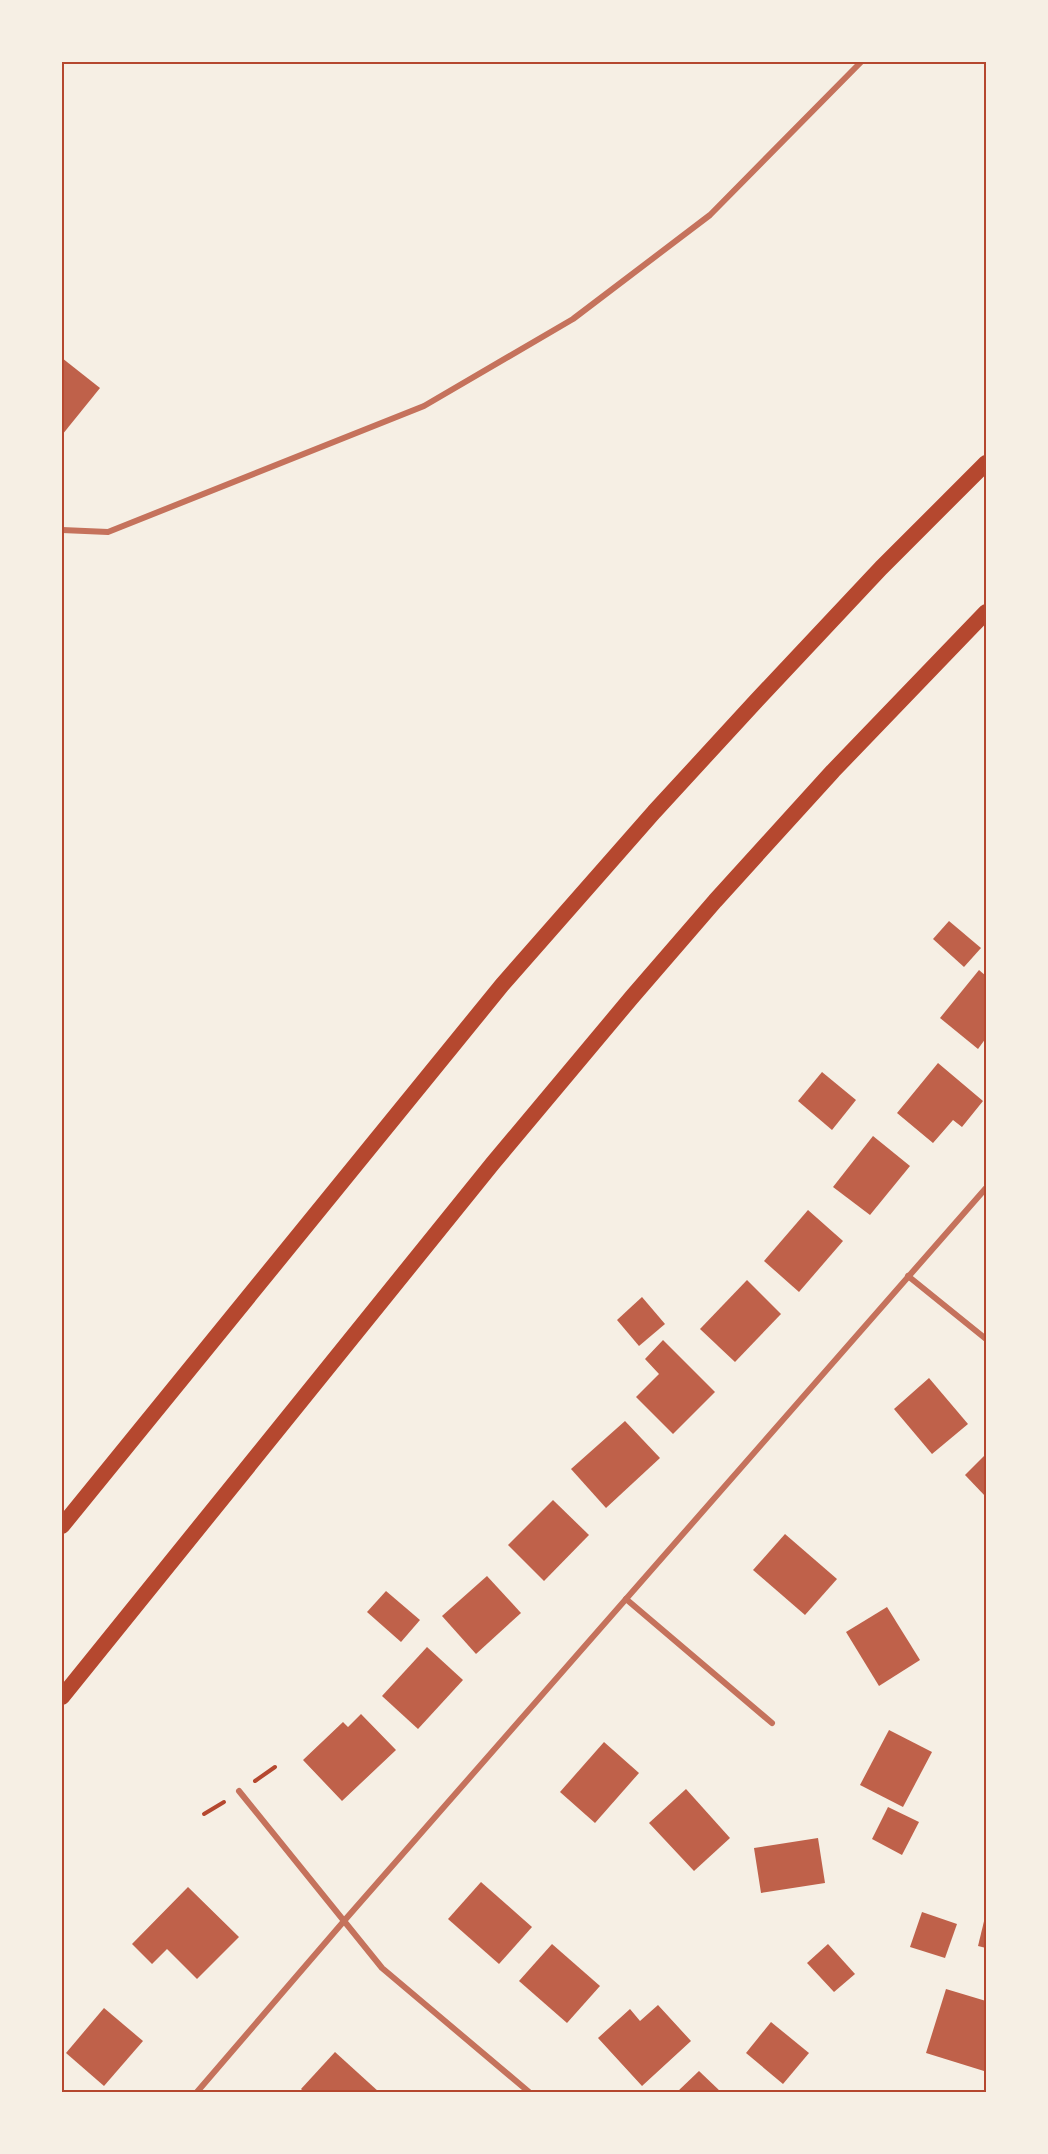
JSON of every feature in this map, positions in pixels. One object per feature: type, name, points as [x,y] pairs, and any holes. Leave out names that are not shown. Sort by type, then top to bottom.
[{"type":"highway","points":[[62,1526],[502,985],[654,812],[757,700],[882,568],[987,463]]},
{"type":"highway","points":[[62,1697],[493,1163],[632,997],[833,771],[987,612]]},
{"type":"street","points":[[62,530],[108,532],[434,401],[573,319],[710,214],[861,62]]},
{"type":"street","points":[[197,2092],[344,1921],[987,1188]]},
{"type":"street","points":[[908,1276],[987,1339]]},
{"type":"street","points":[[626,1599],[772,1723]]},
{"type":"street","points":[[239,1791],[382,1968],[529,2092]]},
{"type":"building","points":[[62,358],[100,388],[62,435]]},
{"type":"building","points":[[949,921],[981,948],[964,967],[933,939]]},
{"type":"building","points":[[979,970],[986,976],[986,1038],[978,1049],[940,1018]]},
{"type":"building","points":[[938,1063],[983,1101],[962,1127],[953,1120],[933,1143],[897,1113]]},
{"type":"building","points":[[822,1072],[856,1100],[832,1130],[798,1101]]},
{"type":"building","points":[[873,1136],[910,1166],[870,1215],[833,1187]]},
{"type":"building","points":[[808,1210],[843,1241],[799,1292],[764,1261]]},
{"type":"building","points":[[747,1280],[781,1314],[735,1362],[700,1329]]},
{"type":"building","points":[[642,1297],[665,1324],[639,1346],[617,1320]]},
{"type":"building","points":[[663,1340],[715,1392],[673,1434],[636,1397],[659,1374],[645,1359]]},
{"type":"building","points":[[929,1378],[968,1424],[932,1454],[894,1409]]},
{"type":"building","points":[[625,1421],[660,1458],[606,1508],[571,1469]]},
{"type":"building","points":[[986,1454],[986,1497],[965,1475]]},
{"type":"building","points":[[553,1500],[589,1535],[544,1581],[508,1545]]},
{"type":"building","points":[[785,1534],[837,1579],[805,1615],[753,1570]]},
{"type":"building","points":[[487,1576],[521,1613],[476,1654],[442,1616]]},
{"type":"building","points":[[386,1591],[420,1620],[401,1642],[367,1612]]},
{"type":"building","points":[[887,1607],[920,1660],[879,1686],[846,1632]]},
{"type":"building","points":[[427,1647],[463,1680],[418,1729],[382,1696]]},
{"type":"building","points":[[361,1714],[396,1750],[342,1801],[303,1760],[343,1722],[348,1727]]},
{"type":"building","points":[[889,1730],[932,1752],[903,1807],[860,1785]]},
{"type":"building","points":[[604,1742],[639,1773],[595,1823],[560,1792]]},
{"type":"building","points":[[686,1789],[730,1838],[694,1871],[649,1823]]},
{"type":"building","points":[[888,1807],[919,1822],[902,1855],[872,1839]]},
{"type":"building","points":[[818,1838],[825,1883],[761,1893],[754,1848]]},
{"type":"building","points":[[481,1882],[532,1927],[499,1964],[448,1919]]},
{"type":"building","points":[[188,1887],[239,1937],[197,1979],[167,1949],[152,1964],[132,1944]]},
{"type":"building","points":[[922,1912],[957,1924],[945,1958],[910,1947]]},
{"type":"building","points":[[986,1913],[986,1948],[978,1946]]},
{"type":"building","points":[[552,1944],[600,1986],[567,2023],[519,1981]]},
{"type":"building","points":[[828,1944],[855,1974],[834,1992],[807,1963]]},
{"type":"building","points":[[946,1989],[986,2001],[984,2071],[926,2053]]},
{"type":"building","points":[[658,2005],[691,2041],[642,2086],[598,2038],[630,2009],[640,2021]]},
{"type":"building","points":[[104,2008],[143,2041],[104,2086],[66,2053]]},
{"type":"building","points":[[771,2022],[809,2053],[783,2084],[746,2053]]},
{"type":"building","points":[[335,2052],[379,2092],[304,2092],[301,2089]]},
{"type":"building","points":[[699,2071],[721,2092],[677,2092]]}]
